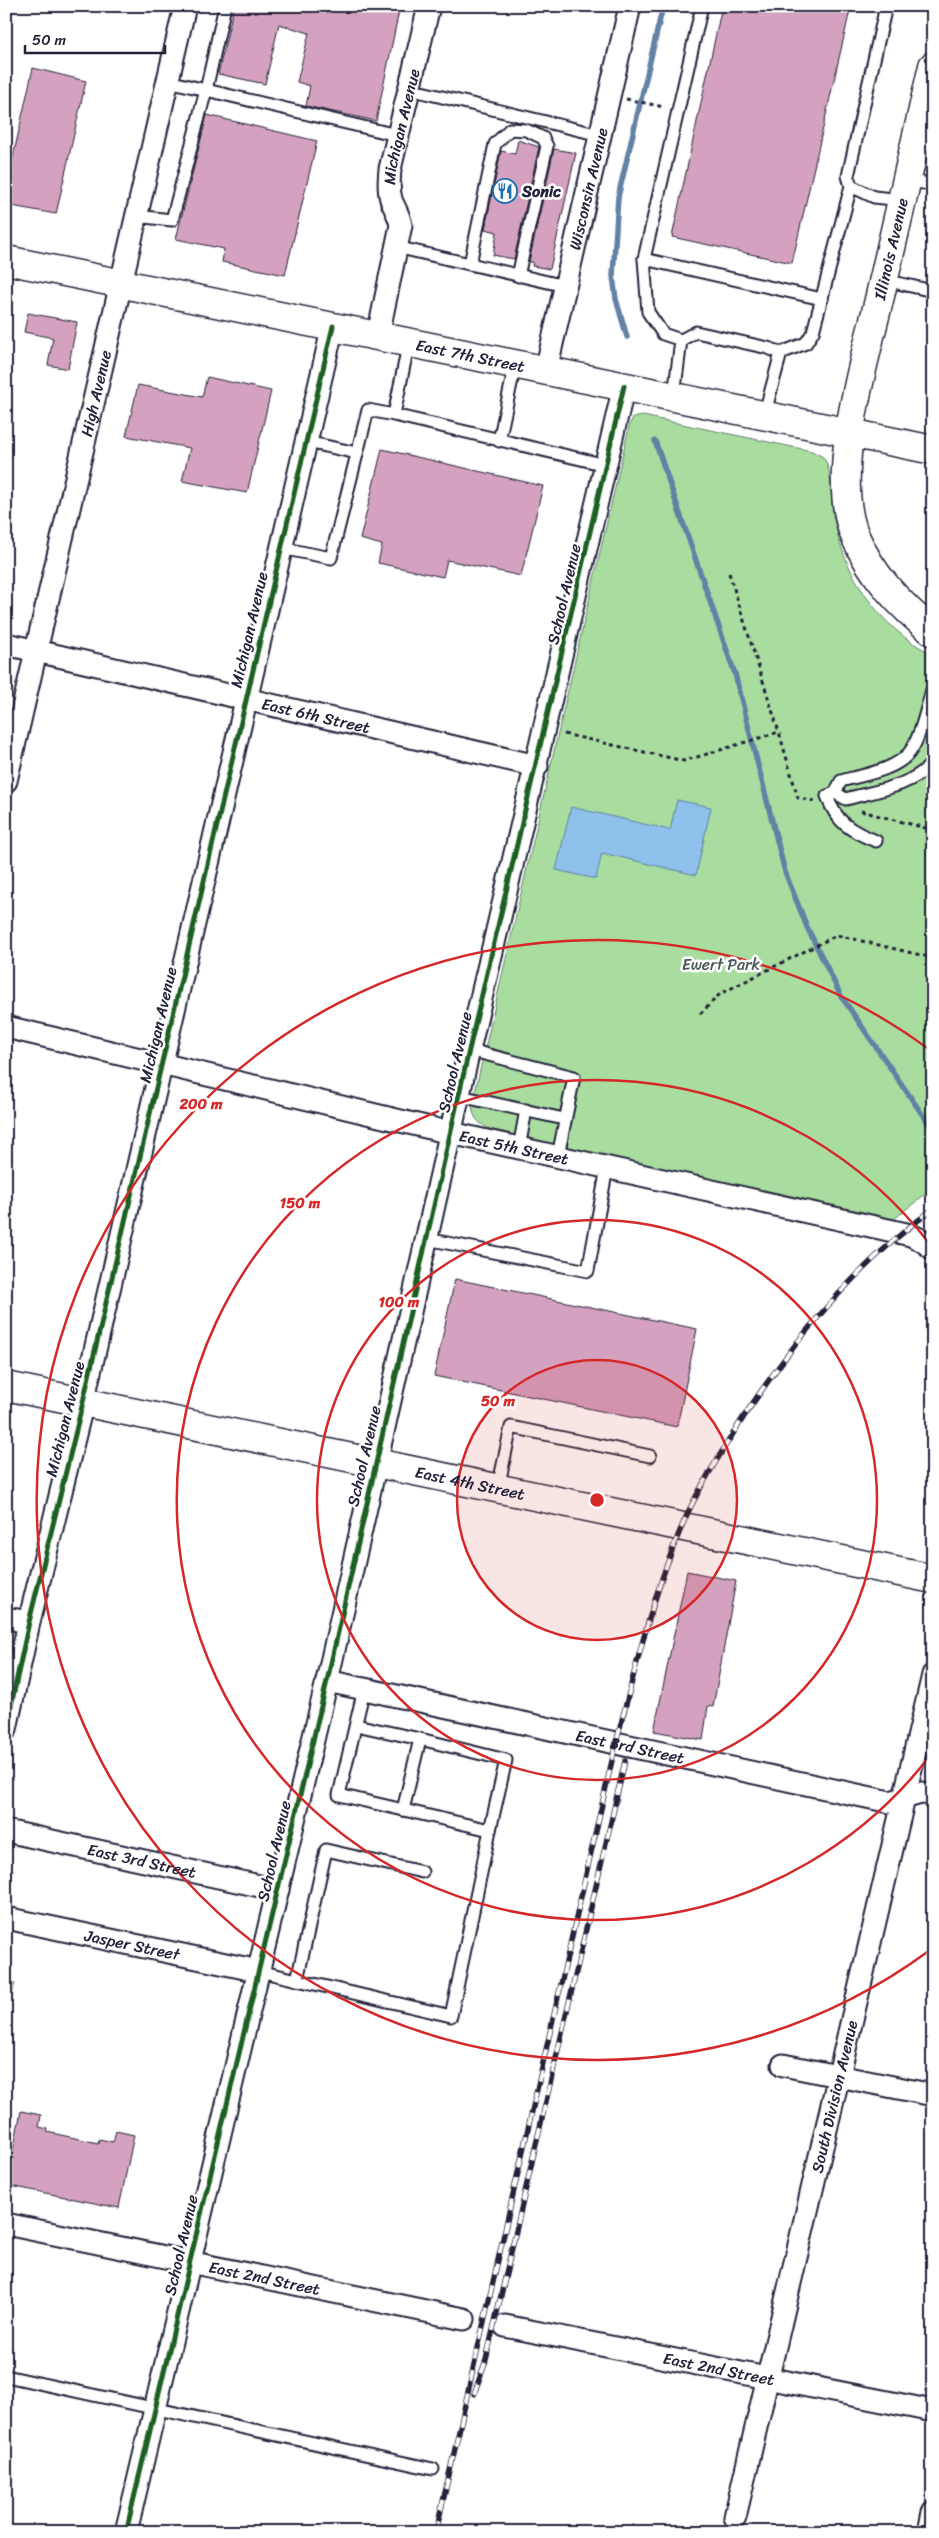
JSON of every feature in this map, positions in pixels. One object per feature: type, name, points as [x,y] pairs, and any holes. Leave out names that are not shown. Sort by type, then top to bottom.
[{"type":"street","name":"High Avenue","points":[[6,781],[119,284],[185,6]]},
{"type":"street","name":"Michigan Avenue","points":[[378,335],[401,225],[399,212],[392,202],[388,184],[429,6]]},
{"type":"street","name":"Wisconsin Avenue","points":[[546,370],[630,6]]},
{"type":"street","name":"Illinois Avenue","points":[[933,66],[914,189],[884,280],[849,433],[846,498],[855,535],[875,573],[902,607],[933,632]]},
{"type":"street","name":"East 7th Street","points":[[6,260],[409,341],[933,450]]},
{"type":"street","name":"Michigan Avenue","points":[[6,1729],[29,1622],[83,1402],[333,326]]},
{"type":"street","name":"School Avenue","points":[[126,2532],[278,1890],[452,1132],[469,1050],[537,766],[624,386]]},
{"type":"street","name":"East 6th Street","points":[[6,644],[537,766]]},
{"type":"street","name":"East 5th Street","points":[[6,1027],[519,1148],[911,1236],[923,1241],[933,1249]]},
{"type":"street","name":"East 4th Street","points":[[6,1386],[933,1578]]},
{"type":"street","points":[[6,1618],[29,1622]]},
{"type":"street","name":"South Division Avenue","points":[[733,2526],[933,1676]]},
{"type":"street","name":"East 3rd Street","points":[[326,1681],[890,1802],[922,1792],[933,1794]]},
{"type":"street","name":"East 3rd Street","points":[[6,1831],[278,1890]]},
{"type":"street","name":"Jasper Street","points":[[6,1918],[259,1971]]},
{"type":"street","points":[[783,2065],[933,2095]]},
{"type":"street","name":"East 2nd Street","points":[[6,2224],[464,2319]]},
{"type":"street","name":"East 2nd Street","points":[[505,2326],[933,2411]]},
{"type":"street","points":[[929,2532],[933,2512]]},
{"type":"lane","points":[[135,216],[172,220],[226,6]]},
{"type":"lane","points":[[702,6],[644,259],[648,312],[663,334],[681,340],[696,332],[768,348],[781,353],[806,343],[813,332],[851,186],[848,176],[886,6]]},
{"type":"lane","points":[[168,81],[398,135]]},
{"type":"lane","points":[[409,89],[600,135]]},
{"type":"lane","points":[[470,264],[495,144],[510,128],[526,130],[543,138],[547,146],[518,276]]},
{"type":"lane","points":[[851,186],[874,197],[914,189]]},
{"type":"lane","points":[[396,248],[566,286]]},
{"type":"lane","points":[[644,259],[822,299]]},
{"type":"lane","points":[[884,280],[933,291]]},
{"type":"lane","points":[[674,396],[681,340]]},
{"type":"lane","points":[[394,416],[409,341]]},
{"type":"lane","points":[[764,416],[781,353]]},
{"type":"lane","points":[[499,441],[515,363]]},
{"type":"lane","points":[[281,548],[331,558],[368,410],[606,465]]},
{"type":"lane","points":[[307,442],[357,453]]},
{"type":"lane","points":[[876,841],[859,834],[836,818],[827,796],[834,793],[841,781],[879,770],[901,760],[909,752],[915,742],[933,686]]},
{"type":"lane","points":[[834,793],[846,799],[884,788],[918,777],[933,762]]},
{"type":"lane","points":[[879,770],[884,788]]},
{"type":"lane","points":[[469,1050],[574,1077],[558,1156]]},
{"type":"lane","points":[[460,1096],[564,1119]]},
{"type":"lane","points":[[519,1148],[526,1110]]},
{"type":"lane","points":[[427,1239],[588,1272],[607,1168]]},
{"type":"lane","points":[[498,1488],[511,1427],[650,1456]]},
{"type":"lane","points":[[364,1689],[339,1796],[490,1830]]},
{"type":"lane","points":[[259,1971],[451,2016],[506,1760],[356,1725]]},
{"type":"lane","points":[[403,1810],[420,1739]]},
{"type":"lane","points":[[297,1980],[326,1850],[422,1872]]},
{"type":"lane","points":[[6,2376],[432,2469]]},
{"type":"path","points":[[618,98],[667,108]]},
{"type":"path","points":[[729,572],[798,798],[817,802]]},
{"type":"path","points":[[564,734],[684,761],[779,732]]},
{"type":"path","points":[[852,809],[933,830]]},
{"type":"path","points":[[700,1014],[720,994],[795,954],[837,935],[933,958]]},
{"type":"green space","name":"Ewert Park","points":[[643,416],[812,451],[823,457],[830,476],[832,507],[837,534],[844,556],[854,576],[880,614],[896,630],[933,654],[933,1188],[889,1223],[492,1130],[480,1123],[474,1114],[472,1105],[630,423],[633,418]]},
{"type":"green space","points":[[6,1981],[15,1983],[6,2022]]},
{"type":"water","points":[[677,800],[711,807],[696,875],[602,853],[596,879],[556,870],[571,807],[670,830]]},
{"type":"building","points":[[234,6],[400,6],[376,121],[306,106],[310,86],[297,82],[309,33],[279,24],[265,84],[218,74]]},
{"type":"building","points":[[722,6],[851,6],[792,263],[672,237]]},
{"type":"building","points":[[33,68],[86,81],[56,214],[6,205],[6,188]]},
{"type":"building","points":[[207,115],[317,141],[285,275],[222,262],[224,249],[176,239]]},
{"type":"building","name":"Sonic","points":[[518,140],[539,147],[514,259],[493,255],[497,232],[485,229],[501,151],[515,154]]},
{"type":"building","points":[[554,149],[576,153],[550,269],[532,266],[533,262],[529,262]]},
{"type":"building","points":[[28,313],[77,322],[68,369],[48,365],[53,338],[24,332]]},
{"type":"building","points":[[207,377],[271,391],[247,493],[182,481],[190,448],[126,436],[138,385],[202,397]]},
{"type":"building","points":[[382,449],[543,486],[521,576],[447,560],[443,577],[378,563],[382,545],[360,539]]},
{"type":"building","points":[[455,1279],[697,1329],[677,1427],[434,1376]]},
{"type":"building","points":[[687,1571],[736,1581],[713,1707],[708,1706],[703,1740],[654,1731]]},
{"type":"building","points":[[21,2111],[41,2115],[39,2127],[48,2129],[47,2132],[98,2143],[99,2139],[113,2142],[116,2131],[134,2135],[119,2208],[6,2185]]},
{"type":"waterway","points":[[627,337],[616,299],[613,276],[618,197],[663,6]]},
{"type":"waterway","points":[[655,441],[735,674],[785,872],[807,927],[841,996],[933,1130]]},
{"type":"railway","points":[[436,2532],[616,1743],[645,1633],[671,1552],[692,1504],[716,1461],[750,1408],[795,1345],[846,1286],[903,1233],[933,1209]]},
{"type":"railway","points":[[474,2394],[486,2360],[625,1761]]},
{"type":"cycle path","points":[[6,1729],[29,1622],[83,1402],[333,326]]},
{"type":"cycle path","points":[[126,2532],[327,1681],[469,1050],[624,386]]},
{"type":"place","name":"Sonic","points":[[505,191]]}]
